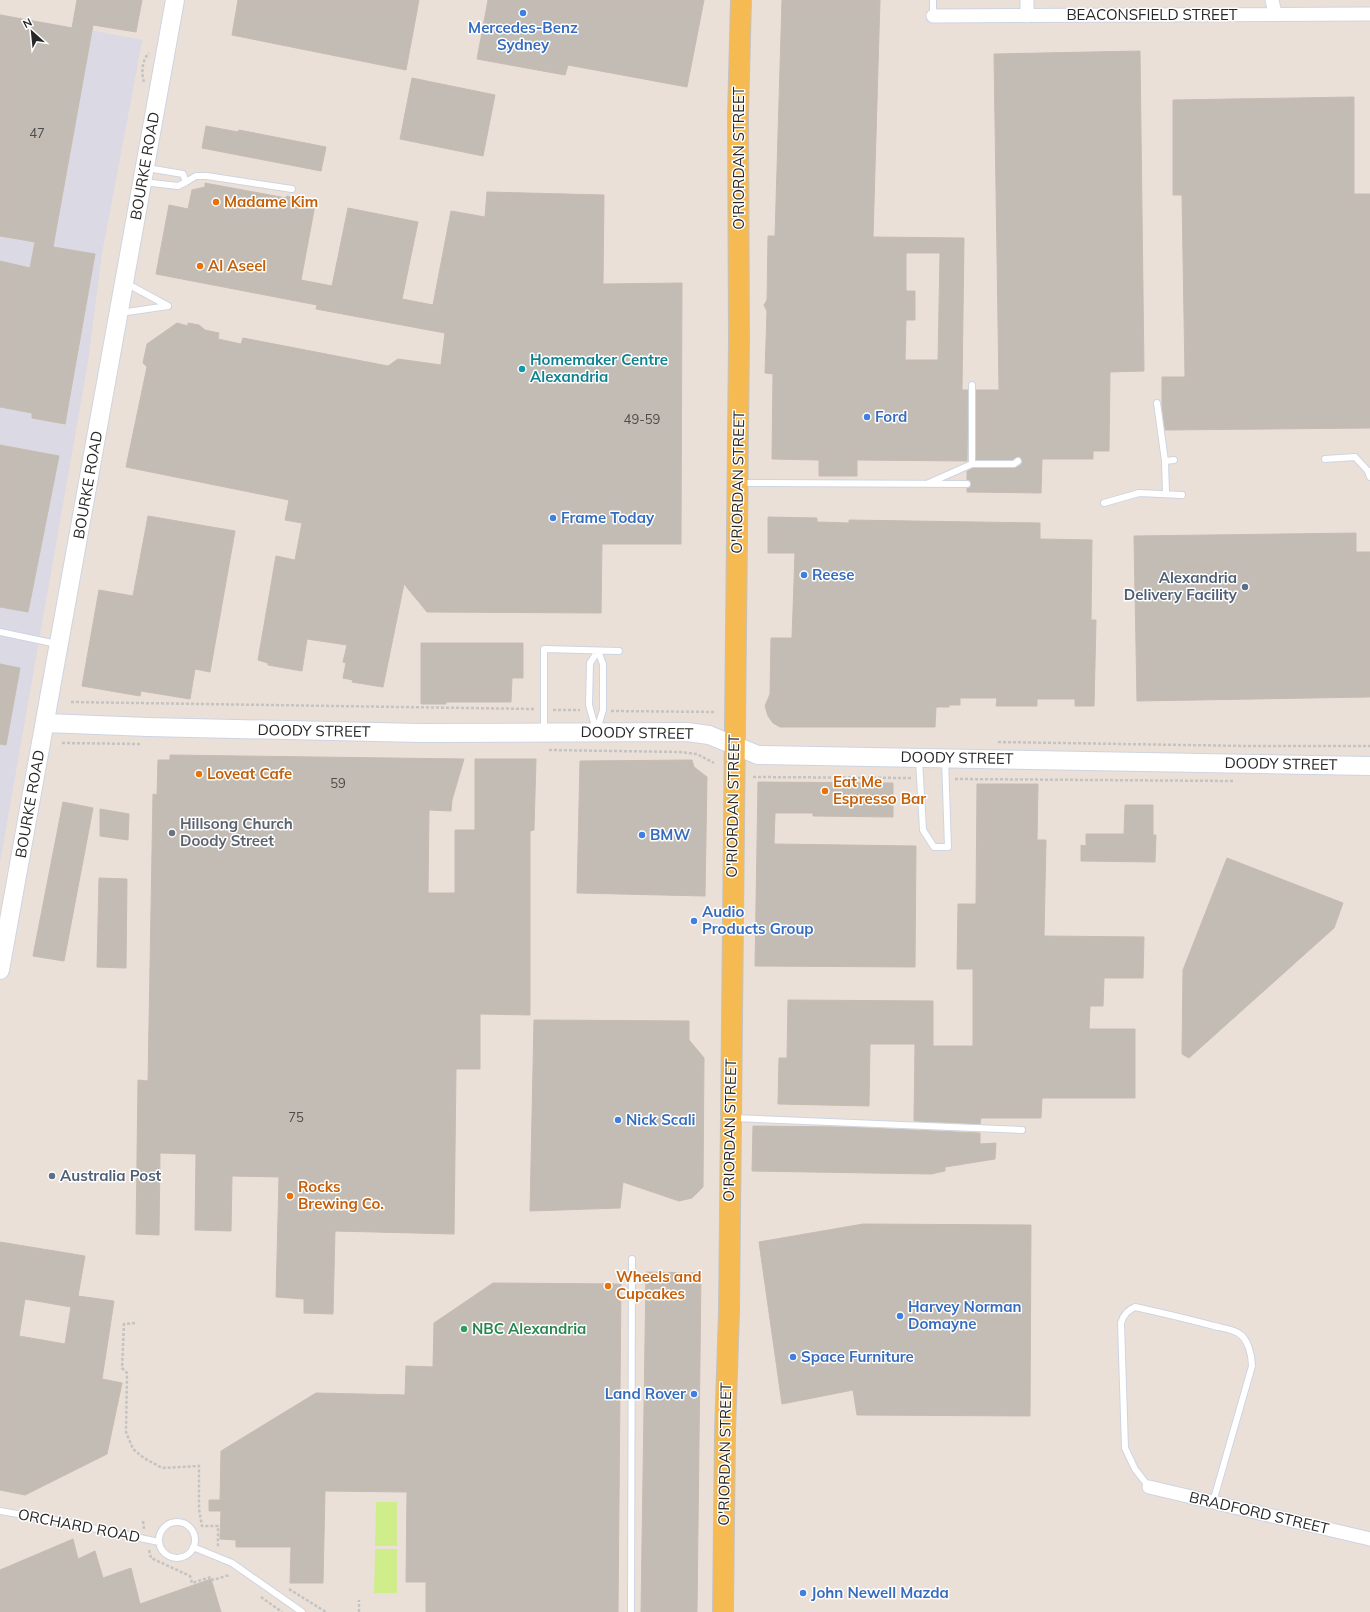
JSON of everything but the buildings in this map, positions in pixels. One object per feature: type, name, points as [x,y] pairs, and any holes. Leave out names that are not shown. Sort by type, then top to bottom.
[{"type":"main road","name":"O'RIORDAN STREET","points":[[723,1612],[725,1432],[729,1312],[738,483],[738,123],[741,0]]},
{"type":"street","name":"BOURKE ROAD","points":[[0,970],[175,0]]},
{"type":"street","points":[[1027,0],[1027,16]]},
{"type":"street","points":[[1272,0],[1275,14]]},
{"type":"street","name":"BEACONSFIELD STREET","points":[[933,16],[1370,14]]},
{"type":"street","name":"DOODY STREET","points":[[45,723],[412,732],[687,732],[709,735],[758,755],[1370,766]]},
{"type":"street","name":"BRADFORD STREET","points":[[1149,1487],[1370,1539]]},
{"type":"lane","points":[[933,0],[933,16]]},
{"type":"lane","points":[[144,175],[183,174],[186,182]]},
{"type":"lane","points":[[144,175],[178,186],[196,176],[207,176],[292,189]]},
{"type":"lane","points":[[119,313],[168,306],[124,282]]},
{"type":"lane","points":[[972,386],[972,464]]},
{"type":"lane","points":[[1157,404],[1164,460],[1166,494]]},
{"type":"lane","points":[[1325,459],[1355,457],[1368,471],[1370,477]]},
{"type":"lane","points":[[1164,460],[1174,460]]},
{"type":"lane","points":[[928,484],[972,464],[1014,464],[1018,461]]},
{"type":"lane","points":[[738,483],[967,484]]},
{"type":"lane","points":[[1104,503],[1139,493],[1182,495]]},
{"type":"lane","points":[[0,632],[59,645]]},
{"type":"lane","points":[[544,732],[544,649],[618,651]]},
{"type":"lane","points":[[596,731],[589,705],[590,663],[598,651]]},
{"type":"lane","points":[[596,731],[603,710],[603,664],[598,651]]},
{"type":"lane","points":[[919,757],[923,830],[934,848],[948,847],[945,758]]},
{"type":"lane","points":[[730,1117],[1022,1130]]},
{"type":"lane","points":[[631,1612],[632,1259]]},
{"type":"lane","points":[[1149,1487],[1135,1469],[1125,1448],[1121,1323],[1122,1317],[1130,1309],[1135,1307],[1239,1333],[1245,1340],[1249,1349],[1252,1357],[1252,1366],[1213,1502]]},
{"type":"lane","name":"ORCHARD ROAD","points":[[0,1511],[64,1522],[159,1542]]},
{"type":"lane","points":[[171,1523],[183,1523],[192,1530],[194,1535],[193,1547],[186,1555],[174,1558],[164,1553],[159,1542],[161,1530],[171,1523]]},
{"type":"lane","points":[[193,1547],[232,1563],[302,1612]]},
{"type":"path","name":"DOODY STREET","points":[[71,702],[591,710]]},
{"type":"path","name":"DOODY STREET","points":[[603,710],[715,712]]},
{"type":"path","name":"DOODY STREET","points":[[995,742],[1248,746],[1370,746]]},
{"type":"path","name":"DOODY STREET","points":[[753,777],[920,778]]},
{"type":"path","name":"DOODY STREET","points":[[946,778],[1240,781]]},
{"type":"path","points":[[134,1323],[124,1324],[122,1368],[127,1373],[126,1432],[133,1449],[144,1458],[162,1468],[199,1466],[199,1509],[202,1526],[218,1526],[218,1545],[225,1572],[235,1579]]},
{"type":"path","points":[[143,1521],[151,1558],[190,1576],[192,1583],[211,1577],[213,1580],[229,1575]]},
{"type":"path","points":[[258,1596],[282,1612]]},
{"type":"path","points":[[359,1600],[359,1612]]},
{"type":"shaded area","points":[[0,14],[144,40],[142,42],[102,254],[88,362],[0,863]]},
{"type":"green space","points":[[376,1502],[397,1502],[397,1546],[375,1546]]},
{"type":"green space","points":[[375,1549],[397,1549],[397,1593],[374,1593]]},
{"type":"place","name":"Mercedes-Benz Sydney","points":[[523,13]]},
{"type":"place","name":"Madame Kim","points":[[216,202]]},
{"type":"place","name":"Al Aseel","points":[[200,266]]},
{"type":"place","name":"Homemaker Centre Alexandria","points":[[522,369]]},
{"type":"place","name":"Ford","points":[[867,417]]},
{"type":"place","name":"Frame Today","points":[[553,518]]},
{"type":"place","name":"Reese","points":[[804,575]]},
{"type":"place","name":"Alexandria Delivery Facility","points":[[1245,587]]},
{"type":"place","name":"Loveat Cafe","points":[[199,774]]},
{"type":"place","name":"Eat Me Espresso Bar","points":[[825,791]]},
{"type":"place","name":"Hillsong Church Doody Street","points":[[172,833]]},
{"type":"place","name":"BMW","points":[[642,835]]},
{"type":"place","name":"Audio Products Group","points":[[694,921]]},
{"type":"place","name":"Nick Scali","points":[[618,1120]]},
{"type":"place","name":"Australia Post","points":[[52,1176]]},
{"type":"place","name":"Rocks Brewing Co.","points":[[290,1196]]},
{"type":"place","name":"Wheels and Cupcakes","points":[[608,1286]]},
{"type":"place","name":"Harvey Norman Domayne","points":[[900,1316]]},
{"type":"place","name":"NBC Alexandria","points":[[464,1329]]},
{"type":"place","name":"Space Furniture","points":[[793,1357]]},
{"type":"place","name":"Land Rover","points":[[694,1394]]},
{"type":"place","name":"John Newell Mazda","points":[[803,1593]]}]
